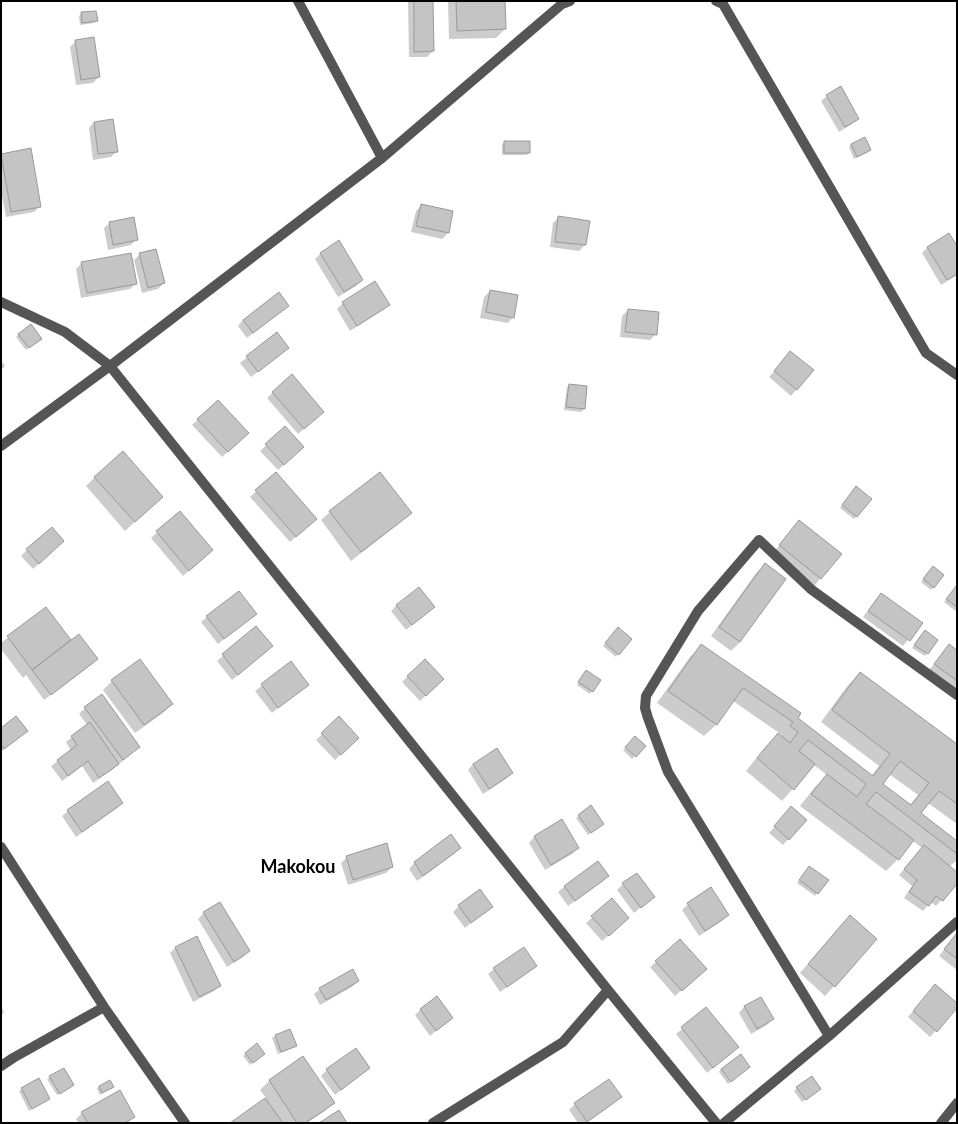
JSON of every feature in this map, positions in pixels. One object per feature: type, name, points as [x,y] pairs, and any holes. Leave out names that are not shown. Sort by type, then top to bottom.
[{"type":"street","points":[[298,1],[382,158]]},
{"type":"street","points":[[1,446],[110,366],[382,158],[562,4],[570,1]]},
{"type":"street","points":[[716,1],[723,4],[926,353],[957,375]]},
{"type":"street","points":[[1,302],[65,332],[110,366],[716,1123]]},
{"type":"street","points":[[829,1036],[668,772],[645,708],[646,696],[698,611],[759,540],[812,590],[957,695]]},
{"type":"street","points":[[1,847],[104,1007],[185,1123]]},
{"type":"street","points":[[724,1123],[829,1036],[957,922]]},
{"type":"street","points":[[433,1123],[563,1042],[608,990]]},
{"type":"street","points":[[1,1066],[104,1007]]},
{"type":"street","points":[[941,1123],[957,1103]]},
{"type":"building","points":[[414,1],[433,1],[434,51],[414,52]]},
{"type":"building","points":[[456,1],[505,1],[506,29],[457,31]]},
{"type":"building","points":[[96,11],[98,21],[82,23],[81,12]]},
{"type":"building","points":[[94,37],[100,77],[81,80],[75,40]]},
{"type":"building","points":[[841,86],[859,119],[845,127],[826,95]]},
{"type":"building","points":[[113,119],[118,152],[98,154],[94,122]]},
{"type":"building","points":[[865,137],[871,150],[857,157],[851,144]]},
{"type":"building","points":[[504,141],[530,141],[530,153],[504,153]]},
{"type":"building","points":[[31,148],[41,207],[11,212],[1,154]]},
{"type":"building","points":[[421,204],[453,211],[449,233],[416,226]]},
{"type":"building","points":[[558,216],[590,221],[586,245],[555,242]]},
{"type":"building","points":[[134,217],[138,240],[113,245],[109,222]]},
{"type":"building","points":[[949,233],[957,246],[957,274],[947,280],[927,247]]},
{"type":"building","points":[[339,240],[363,280],[344,292],[320,253]]},
{"type":"building","points":[[156,249],[165,283],[148,288],[139,253]]},
{"type":"building","points":[[131,253],[137,284],[87,293],[81,262]]},
{"type":"building","points":[[375,281],[390,305],[357,326],[342,302]]},
{"type":"building","points":[[490,290],[518,295],[514,318],[486,312]]},
{"type":"building","points":[[279,292],[289,306],[253,333],[243,320]]},
{"type":"building","points":[[628,309],[659,312],[657,335],[625,332]]},
{"type":"building","points":[[31,324],[42,339],[29,348],[18,334]]},
{"type":"building","points":[[277,332],[289,348],[258,372],[246,356]]},
{"type":"building","points":[[790,351],[814,370],[797,390],[774,371]]},
{"type":"building","points":[[292,374],[324,412],[304,429],[272,392]]},
{"type":"building","points":[[569,384],[587,386],[585,409],[566,407]]},
{"type":"building","points":[[218,400],[249,433],[228,452],[197,419]]},
{"type":"building","points":[[285,426],[304,447],[284,465],[265,444]]},
{"type":"building","points":[[123,451],[163,497],[135,522],[94,477]]},
{"type":"building","points":[[276,472],[317,519],[296,537],[255,490]]},
{"type":"building","points":[[380,472],[412,513],[361,552],[329,511]]},
{"type":"building","points":[[856,486],[872,499],[857,517],[842,505]]},
{"type":"building","points":[[180,511],[213,550],[189,571],[156,531]]},
{"type":"building","points":[[799,520],[842,554],[821,579],[779,545]]},
{"type":"building","points":[[52,527],[64,541],[39,564],[26,549]]},
{"type":"building","points":[[765,563],[786,579],[740,642],[719,627]]},
{"type":"building","points":[[933,566],[944,575],[934,588],[923,579]]},
{"type":"building","points":[[957,585],[957,607],[946,599]]},
{"type":"building","points":[[419,587],[435,607],[412,625],[396,605]]},
{"type":"building","points":[[239,591],[257,614],[224,639],[206,616]]},
{"type":"building","points":[[881,593],[923,623],[910,641],[868,611]]},
{"type":"building","points":[[46,607],[71,640],[32,670],[7,636]]},
{"type":"building","points":[[256,626],[273,646],[238,675],[222,654]]},
{"type":"building","points":[[618,627],[632,639],[619,655],[605,643]]},
{"type":"building","points":[[925,630],[938,640],[928,654],[914,645]]},
{"type":"building","points":[[79,634],[98,659],[51,695],[32,670]]},
{"type":"building","points":[[701,644],[801,713],[798,718],[873,776],[890,754],[832,710],[860,672],[957,744],[957,804],[939,791],[921,813],[957,841],[957,854],[876,792],[866,804],[914,840],[899,860],[811,794],[827,774],[857,797],[866,784],[808,740],[799,751],[815,764],[794,790],[757,758],[778,733],[790,743],[798,732],[790,726],[793,722],[743,688],[717,725],[668,691]],"holes":[[[900,761],[929,783],[911,805],[883,784]]]},
{"type":"building","points":[[949,644],[957,650],[957,681],[934,664]]},
{"type":"building","points":[[140,659],[173,704],[144,725],[111,680]]},
{"type":"building","points":[[425,659],[444,679],[426,696],[407,676]]},
{"type":"building","points":[[291,661],[309,685],[278,708],[261,684]]},
{"type":"building","points":[[586,670],[601,680],[593,692],[578,682]]},
{"type":"building","points":[[102,694],[140,747],[123,760],[84,707]]},
{"type":"building","points":[[16,716],[28,731],[4,749],[1,745],[1,728]]},
{"type":"building","points":[[339,716],[359,738],[341,755],[321,733]]},
{"type":"building","points":[[90,722],[119,764],[99,778],[88,761],[68,776],[57,760],[77,745],[71,736]]},
{"type":"building","points":[[635,736],[646,746],[636,757],[625,747]]},
{"type":"building","points":[[497,748],[513,773],[489,789],[473,764]]},
{"type":"building","points":[[108,781],[123,803],[82,832],[67,810]]},
{"type":"building","points":[[591,805],[604,824],[591,833],[578,815]]},
{"type":"building","points":[[791,806],[807,820],[789,840],[774,826]]},
{"type":"building","points":[[562,819],[579,848],[551,865],[534,836]]},
{"type":"building","points":[[451,834],[461,848],[423,876],[414,862]]},
{"type":"building","points":[[387,843],[393,867],[353,880],[346,856]]},
{"type":"building","points":[[924,845],[957,872],[957,884],[943,901],[936,896],[929,906],[909,892],[917,880],[904,869]]},
{"type":"building","points":[[598,861],[609,876],[575,901],[564,886]]},
{"type":"building","points":[[809,866],[829,880],[818,894],[799,880]]},
{"type":"building","points":[[637,873],[655,897],[641,908],[622,883]]},
{"type":"building","points":[[711,887],[729,915],[705,931],[687,903]]},
{"type":"building","points":[[480,889],[493,907],[471,923],[458,905]]},
{"type":"building","points":[[612,898],[629,918],[609,936],[591,916]]},
{"type":"building","points":[[220,902],[250,951],[234,962],[203,912]]},
{"type":"building","points":[[850,915],[877,939],[835,987],[808,964]]},
{"type":"building","points":[[957,933],[957,959],[944,949]]},
{"type":"building","points":[[197,936],[221,986],[199,997],[175,947]]},
{"type":"building","points":[[680,939],[707,969],[682,991],[655,961]]},
{"type":"building","points":[[524,947],[537,966],[507,987],[493,968]]},
{"type":"building","points":[[353,969],[359,981],[326,1000],[319,988]]},
{"type":"building","points":[[935,984],[957,1003],[957,1008],[937,1032],[913,1011]]},
{"type":"building","points":[[437,996],[453,1018],[436,1031],[420,1009]]},
{"type":"building","points":[[761,997],[774,1019],[757,1029],[744,1006]]},
{"type":"building","points":[[706,1007],[739,1047],[713,1068],[681,1027]]},
{"type":"building","points":[[290,1029],[297,1046],[281,1052],[275,1035]]},
{"type":"building","points":[[257,1043],[265,1054],[253,1063],[245,1053]]},
{"type":"building","points":[[356,1048],[370,1068],[341,1090],[326,1069]]},
{"type":"building","points":[[741,1054],[750,1067],[731,1082],[721,1069]]},
{"type":"building","points":[[303,1056],[335,1103],[305,1123],[297,1123],[269,1080]]},
{"type":"building","points":[[64,1068],[74,1085],[60,1094],[49,1076]]},
{"type":"building","points":[[812,1076],[821,1089],[806,1100],[796,1087]]},
{"type":"building","points":[[39,1078],[50,1099],[32,1109],[21,1088]]},
{"type":"building","points":[[609,1079],[622,1097],[587,1122],[574,1103]]},
{"type":"building","points":[[110,1080],[114,1087],[102,1093],[99,1086]]},
{"type":"building","points":[[120,1090],[135,1117],[125,1123],[88,1123],[81,1112]]},
{"type":"building","points":[[265,1098],[283,1123],[230,1123]]},
{"type":"building","points":[[339,1110],[347,1123],[319,1123]]},
{"type":"district","name":"Makokou","points":[[298,867]]}]
